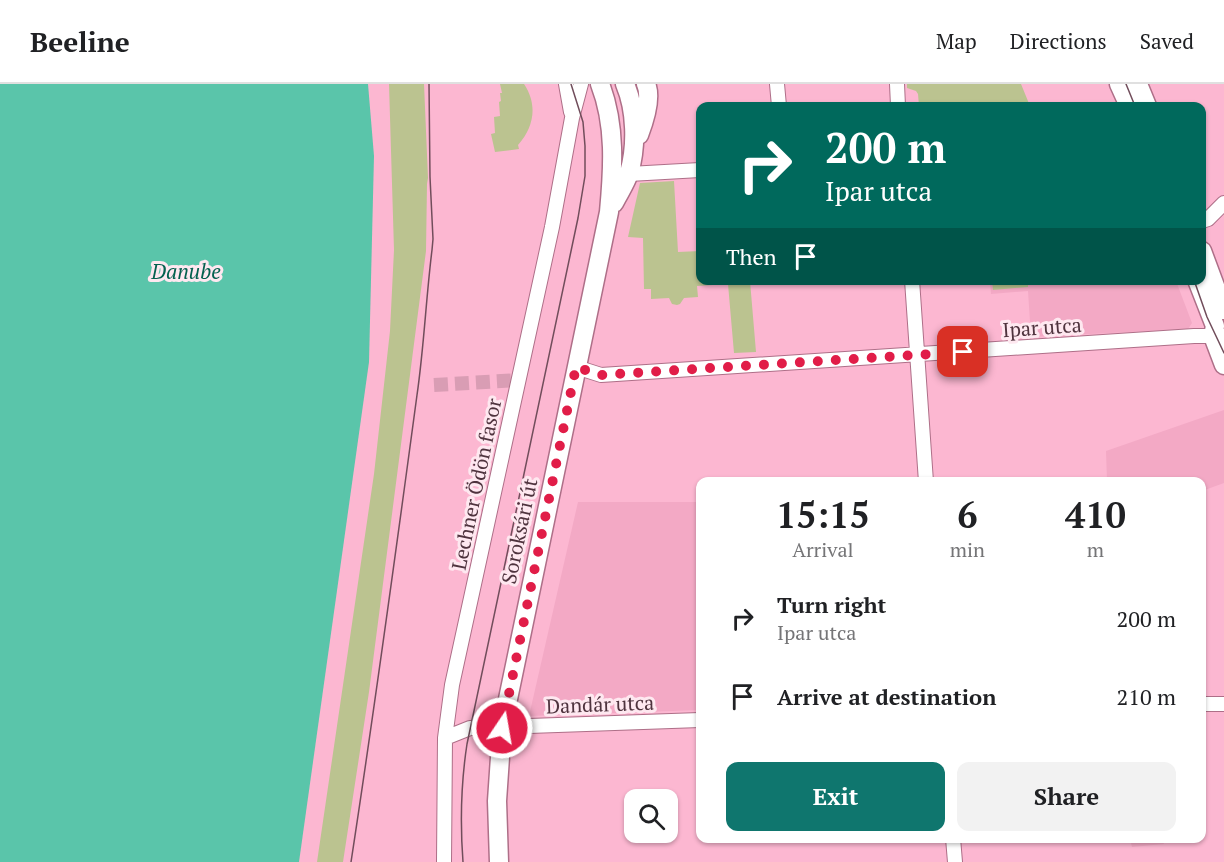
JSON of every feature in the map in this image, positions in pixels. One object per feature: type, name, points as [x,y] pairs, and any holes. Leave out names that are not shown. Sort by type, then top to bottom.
[{"type":"main road","points":[[600,84],[610,120]]},
{"type":"main road","points":[[610,120],[615,84]]},
{"type":"main road","points":[[625,84],[634,122],[633,148]]},
{"type":"main road","points":[[1119,84],[1127,102]]},
{"type":"main road","points":[[1138,84],[1145,102]]},
{"type":"main road","points":[[633,148],[643,125],[649,87]]},
{"type":"main road","name":"Soroksári út","points":[[500,862],[497,801],[502,728],[609,212],[613,166],[610,120]]},
{"type":"main road","name":"Soroksári út","points":[[609,212],[629,174],[633,148]]},
{"type":"main road","points":[[1206,269],[1219,327],[1224,365]]},
{"type":"main road","points":[[1199,285],[1219,327]]},
{"type":"street","name":"Lechner Ödön fasor","points":[[566,84],[572,117]]},
{"type":"street","name":"Lechner Ödön fasor","points":[[444,862],[445,738],[452,685],[552,227],[572,117],[581,84]]},
{"type":"street","points":[[777,84],[779,102]]},
{"type":"street","points":[[897,84],[898,102]]},
{"type":"street","points":[[629,174],[696,170]]},
{"type":"street","points":[[1206,220],[1224,203]]},
{"type":"street","points":[[912,285],[926,477]]},
{"type":"street","name":"Ipar utca","points":[[576,367],[601,375],[1194,336],[1219,327]]},
{"type":"street","points":[[1206,704],[1224,704]]},
{"type":"street","name":"Dandár utca","points":[[445,738],[470,728],[696,720]]},
{"type":"street","points":[[953,843],[955,862]]},
{"type":"shaded area","points":[[389,84],[424,84],[428,178],[426,251],[369,692],[343,862],[317,862],[374,474],[390,331],[394,250]]},
{"type":"shaded area","points":[[500,84],[524,84],[531,100],[532,116],[528,131],[518,145],[519,149],[495,152],[491,134],[495,133],[494,117],[500,116],[499,102],[501,101],[500,93],[502,93]]},
{"type":"shaded area","points":[[907,84],[1021,84],[1028,102],[919,102],[916,91],[907,88]]},
{"type":"shaded area","points":[[674,181],[678,252],[696,251],[696,285],[712,285],[697,286],[698,297],[684,298],[677,305],[672,304],[669,298],[651,299],[651,289],[644,289],[643,238],[628,237],[640,183]]},
{"type":"shaded area","points":[[728,285],[750,285],[756,352],[734,353]]},
{"type":"shaded area","points":[[990,285],[1178,285],[1192,323],[1188,329],[1031,337],[1028,291],[991,294]]},
{"type":"shaded area","points":[[992,285],[1028,285],[1028,287],[993,290]]},
{"type":"shaded area","points":[[1224,410],[1224,483],[1206,490],[1206,477],[1107,477],[1106,451]]},
{"type":"shaded area","points":[[578,502],[696,502],[696,710],[529,716]]},
{"type":"shaded area","points":[[1131,843],[1164,844],[1132,847]]},
{"type":"water","name":"Danube","points":[[0,84],[368,84],[374,156],[369,362],[299,862],[0,862]]},
{"type":"tunnel","points":[[434,385],[519,380]]},
{"type":"tram line","points":[[351,862],[421,359],[433,239],[429,84]]},
{"type":"tram line","points":[[463,862],[463,773],[467,744],[585,176],[583,122],[571,84]]},
{"type":"tram line","points":[[1126,84],[1133,102]]},
{"type":"tram line","points":[[1196,285],[1207,317],[1224,353]]},
{"type":"route","points":[[502,728],[576,367],[601,375],[963,352]]}]
